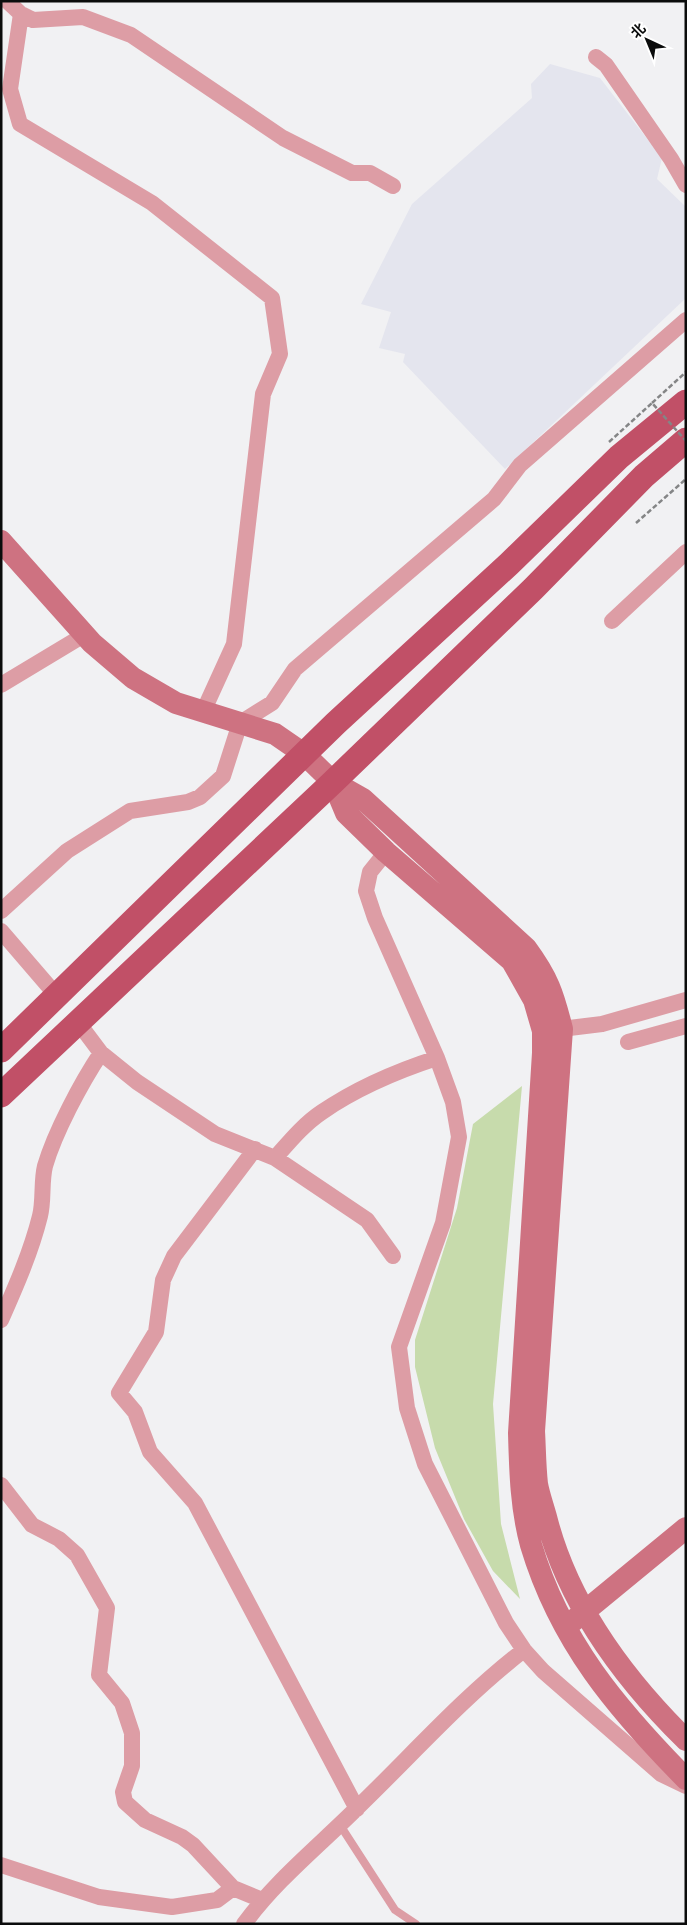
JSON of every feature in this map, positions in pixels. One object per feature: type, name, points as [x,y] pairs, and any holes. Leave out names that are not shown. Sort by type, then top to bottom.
[{"type":"main road","points":[[1,1050],[304,754],[509,564],[619,457],[686,402]]},
{"type":"main road","points":[[1,1095],[77,1021],[333,782],[533,589],[644,476],[686,440]]},
{"type":"main road","points":[[1,541],[84,635],[134,678],[176,703],[276,734],[304,754],[333,782],[363,799],[526,948],[553,990],[553,1030],[534,1431],[538,1485],[548,1527],[563,1571],[584,1612],[614,1657],[655,1709],[686,1740]]},
{"type":"main road","points":[[333,782],[346,812],[386,852],[512,961],[553,1030],[519,1433],[521,1492],[531,1545],[564,1628],[588,1667],[638,1730],[686,1780]]},
{"type":"main road","points":[[564,1628],[686,1528]]},
{"type":"street","points":[[7,1],[21,14],[32,20],[83,17],[131,35],[283,138],[352,173],[370,173],[393,186]]},
{"type":"street","points":[[21,14],[10,89],[20,124],[152,203],[272,298],[280,354],[263,394],[234,644],[203,712]]},
{"type":"street","points":[[596,57],[606,65],[686,185]]},
{"type":"street","points":[[1,911],[67,851],[130,811],[188,802],[200,797],[223,776],[240,724],[272,703],[294,670],[494,499],[520,465],[686,320]]},
{"type":"street","points":[[612,621],[686,552]]},
{"type":"street","points":[[1,686],[84,635]]},
{"type":"street","points":[[386,852],[370,872],[366,891],[375,918],[437,1058],[453,1102],[459,1137],[443,1223],[399,1347],[407,1408],[425,1464],[506,1623],[524,1650],[543,1671],[661,1774],[686,1786]]},
{"type":"street","points":[[1,931],[57,996]]},
{"type":"street","points":[[553,1030],[602,1024],[686,1000]]},
{"type":"street","points":[[77,1021],[101,1053],[138,1082],[215,1134],[276,1158],[367,1220],[393,1256]]},
{"type":"street","points":[[628,1042],[686,1026]]},
{"type":"street","points":[[1,1320],[24,1267],[41,1214],[45,1168],[88,1071],[101,1053]]},
{"type":"street","points":[[276,1158],[297,1132],[322,1112],[396,1071],[437,1058]]},
{"type":"street","points":[[255,1150],[174,1256],[163,1280],[156,1332],[119,1393],[136,1412],[150,1452],[195,1503],[357,1808]]},
{"type":"street","points":[[1,1485],[32,1525],[60,1539],[77,1555],[107,1608],[99,1675],[122,1703],[132,1733],[132,1766],[123,1792],[125,1802],[145,1820],[182,1837],[194,1845],[233,1888],[262,1900]]},
{"type":"street","points":[[244,1924],[262,1900],[486,1679],[524,1650]]},
{"type":"street","points":[[1,1865],[99,1898],[172,1907],[218,1900],[233,1888]]},
{"type":"lane","points":[[340,1825],[395,1910],[416,1924]]},
{"type":"path","points":[[609,442],[686,372]]},
{"type":"path","points":[[652,403],[686,440]]},
{"type":"path","points":[[636,523],[686,479]]},
{"type":"shaded area","points":[[550,64],[600,78],[662,158],[657,179],[686,207],[686,298],[505,469],[403,362],[405,354],[379,348],[391,312],[361,304],[412,204],[532,98],[531,84]]},
{"type":"green space","points":[[522,1086],[493,1404],[501,1524],[520,1599],[493,1571],[464,1519],[435,1448],[415,1367],[415,1340],[457,1208],[473,1124]]}]
